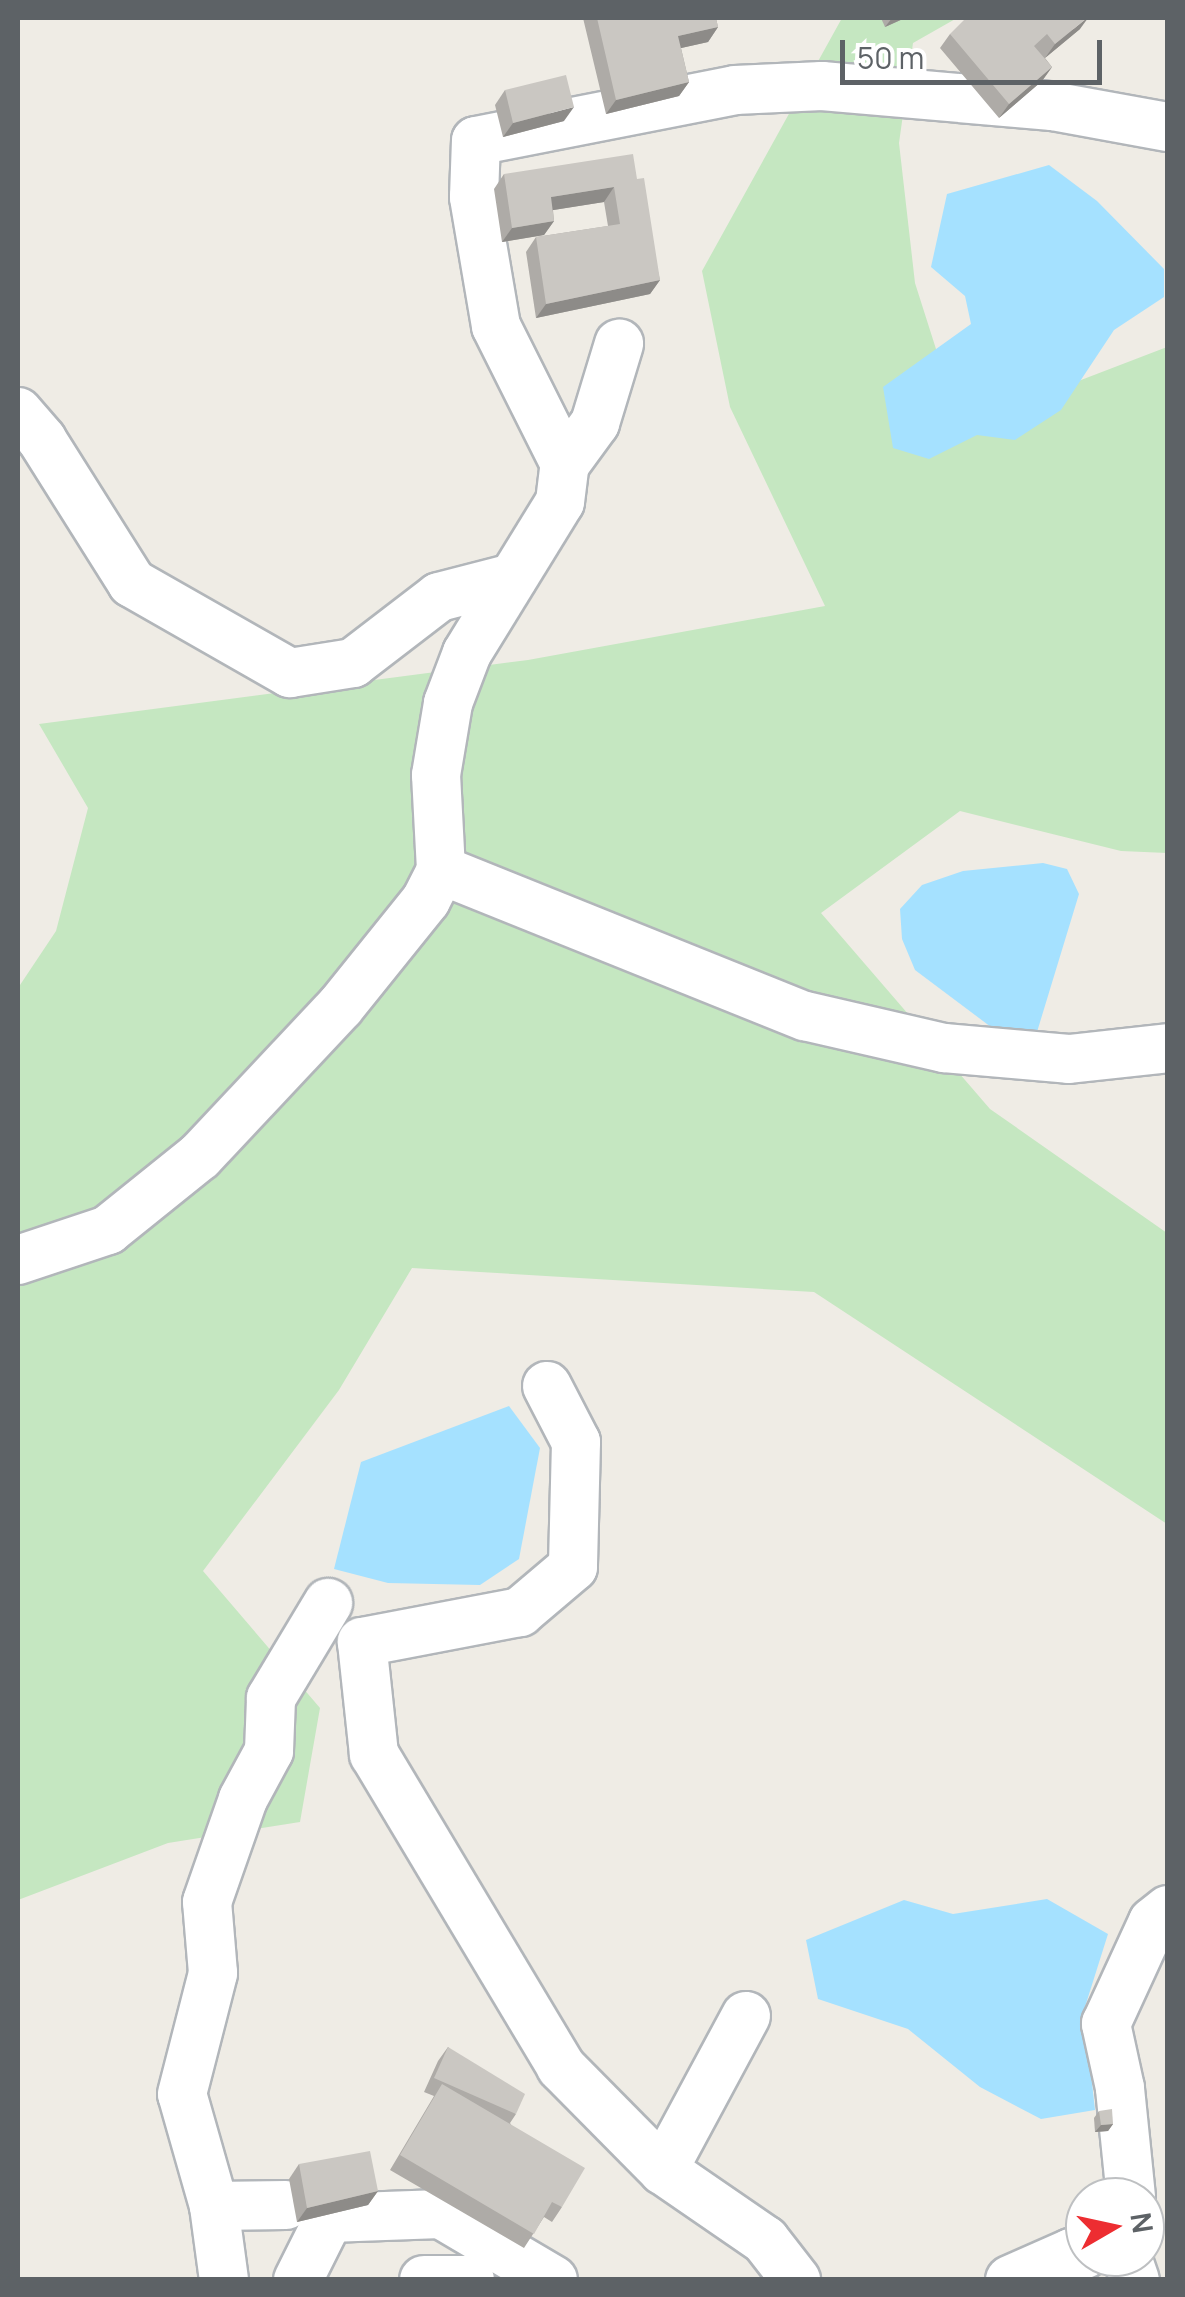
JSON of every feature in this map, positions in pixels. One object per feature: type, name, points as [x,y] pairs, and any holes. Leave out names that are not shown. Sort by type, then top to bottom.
[{"type":"street","points":[[564,464],[496,326],[474,197],[476,141],[735,90],[822,86],[1052,106],[1168,127]]},
{"type":"street","points":[[18,1260],[108,1230],[200,1156],[340,1007],[426,900],[441,870],[436,774],[448,703],[467,653],[560,502],[564,464],[596,423],[619,344]]},
{"type":"street","points":[[18,412],[42,440],[132,584],[290,673],[353,663],[439,597],[513,578]]},
{"type":"street","points":[[441,870],[805,1016],[944,1048],[1069,1059],[1168,1048]]},
{"type":"street","points":[[547,1386],[576,1442],[574,1567],[520,1612],[362,1642],[374,1754],[562,2067],[663,2170],[765,2240],[796,2280]]},
{"type":"street","points":[[224,2280],[214,2206],[182,2094],[213,1973],[207,1902],[244,1799],[269,1751],[271,1698],[328,1603]]},
{"type":"street","points":[[1128,2177],[1120,2088],[1106,2024],[1154,1922],[1168,1910]]},
{"type":"street","points":[[663,2170],[746,2016]]},
{"type":"street","points":[[214,2206],[286,2205]]},
{"type":"street","points":[[298,2280],[329,2218],[441,2214],[553,2280]]},
{"type":"street","points":[[1010,2280],[1065,2256]]},
{"type":"street","points":[[424,2280],[470,2280]]},
{"type":"green space","points":[[842,18],[957,18],[913,43],[899,143],[915,283],[943,371],[1055,390],[1167,347],[1167,853],[1121,851],[960,811],[821,913],[990,1109],[1167,1233],[1167,1524],[814,1292],[412,1268],[339,1390],[203,1571],[320,1708],[300,1822],[168,1843],[18,1900],[18,988],[56,931],[88,808],[39,724],[528,660],[825,606],[730,407],[702,271]]},
{"type":"water","points":[[1049,165],[1097,201],[1164,269],[1164,297],[1114,330],[1061,410],[1015,440],[977,435],[929,459],[893,448],[883,387],[971,324],[965,296],[931,267],[947,194]]},
{"type":"water","points":[[1043,863],[1067,869],[1079,894],[1037,1032],[1022,1046],[997,1040],[991,1027],[915,970],[902,939],[900,909],[922,885],[963,871]]},
{"type":"water","points":[[509,1406],[540,1448],[519,1559],[480,1585],[388,1583],[334,1569],[361,1462]]},
{"type":"water","points":[[1047,1899],[1108,1934],[1084,2010],[1095,2110],[1041,2119],[980,2087],[908,2029],[818,1999],[806,1940],[904,1900],[953,1914]]},
{"type":"building","points":[[597,18],[716,18],[718,27],[678,36],[689,82],[616,100]]},
{"type":"building","points":[[966,18],[1087,18],[1055,44],[1047,34],[1034,46],[1052,67],[1009,104],[950,34]]},
{"type":"building","points":[[566,75],[574,107],[513,123],[505,90]]},
{"type":"building","points":[[633,154],[637,179],[644,178],[660,280],[546,304],[536,237],[620,224],[614,187],[551,197],[554,221],[512,228],[504,174]]},
{"type":"building","points":[[448,2047],[525,2094],[516,2114],[434,2078]]},
{"type":"building","points":[[442,2084],[585,2168],[562,2207],[552,2202],[534,2234],[400,2155]]},
{"type":"building","points":[[1112,2109],[1113,2124],[1101,2125],[1099,2111]]},
{"type":"building","points":[[370,2151],[378,2191],[307,2208],[299,2164]]}]
